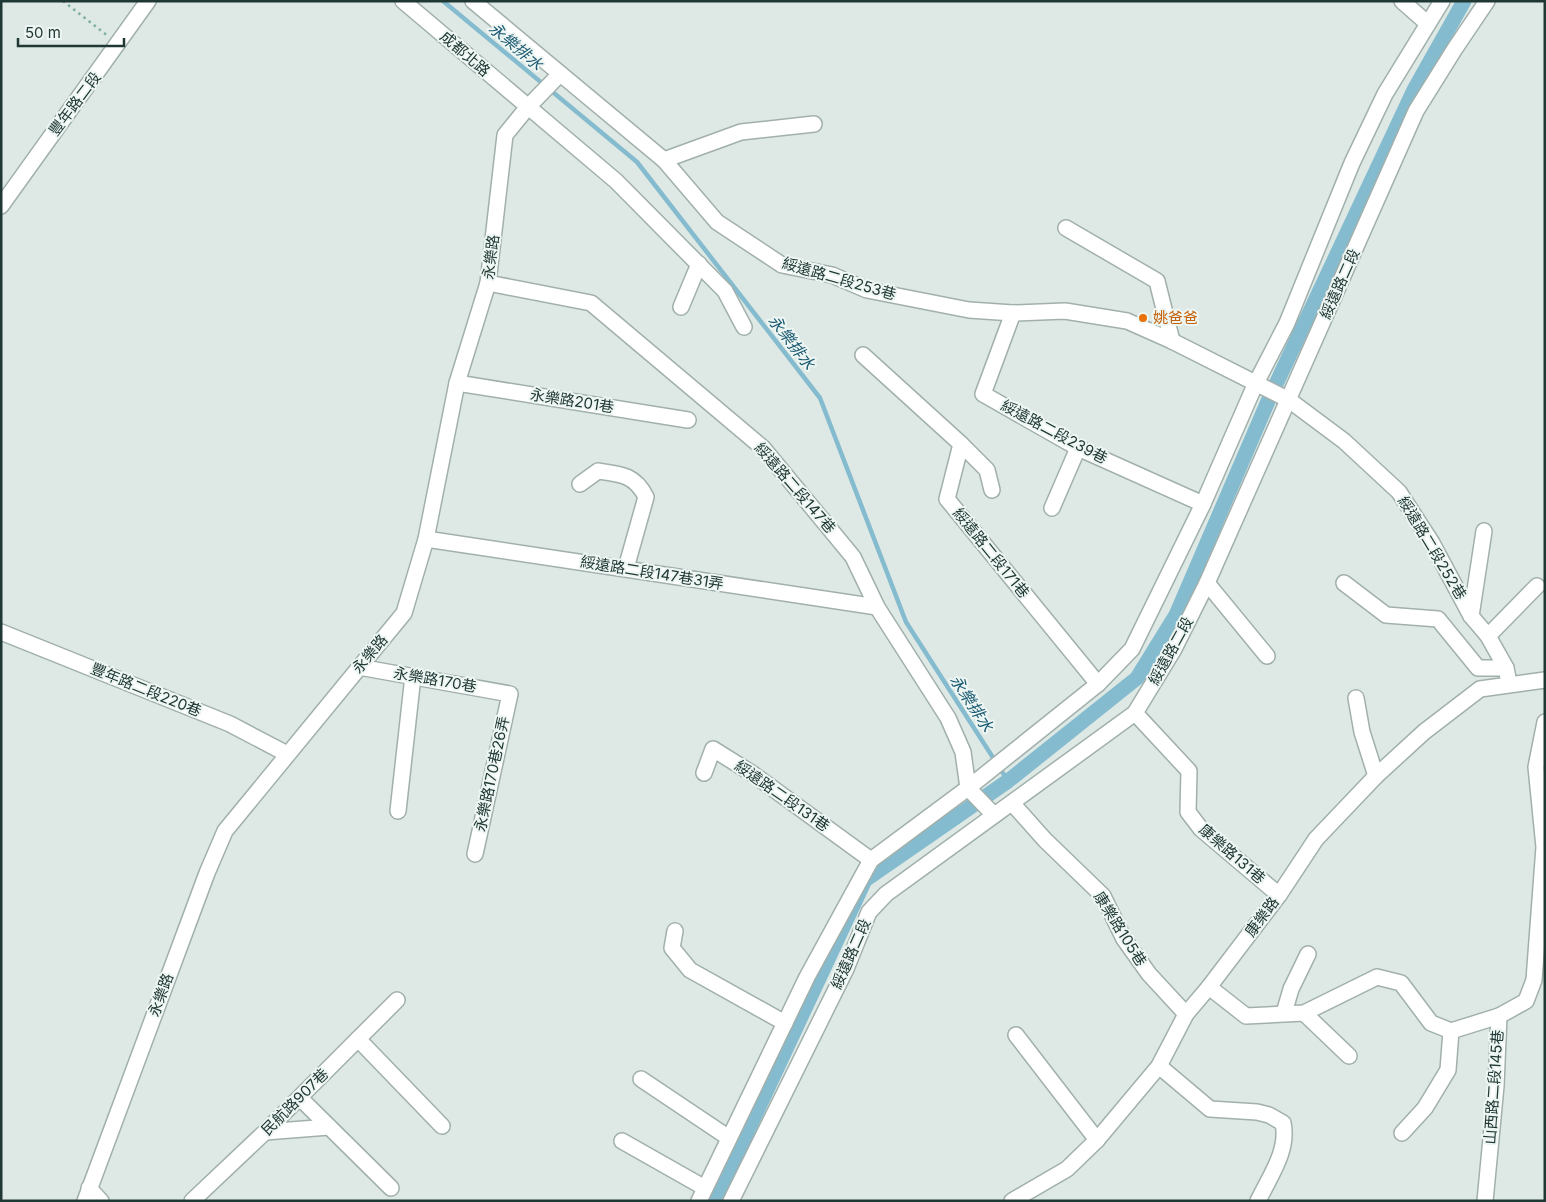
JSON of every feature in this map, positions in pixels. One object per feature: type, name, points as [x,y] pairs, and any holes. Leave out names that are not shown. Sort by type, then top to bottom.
[{"type":"street","name":"豐年路二段","points":[[1,206],[148,1]]},
{"type":"street","name":"成都北路","points":[[403,1],[527,108],[616,181],[725,291],[744,326]]},
{"type":"street","name":"綏遠路二段253巷","points":[[473,1],[554,79],[664,160],[717,222],[782,265],[832,275],[867,290],[969,310],[1013,313],[1065,311],[1126,321],[1172,340],[1255,385]]},
{"type":"street","points":[[1402,1],[1427,23]]},
{"type":"street","name":"綏遠路二段","points":[[702,1194],[785,1023],[871,860],[973,784],[1098,684],[1132,649],[1203,504],[1255,385],[1287,323],[1352,163],[1380,103],[1442,1]]},
{"type":"street","name":"綏遠路二段","points":[[730,1201],[846,969],[869,912],[886,894],[1135,713],[1174,649],[1207,583],[1285,399],[1416,111],[1487,1]]},
{"type":"street","name":"永樂路","points":[[87,1194],[207,873],[225,831],[404,613],[426,539],[457,383],[488,282],[505,135],[554,79]]},
{"type":"street","points":[[664,160],[741,132],[814,124]]},
{"type":"street","points":[[1066,228],[1157,281],[1172,340]]},
{"type":"street","points":[[681,306],[699,264]]},
{"type":"street","name":"綏遠路二段147巷","points":[[488,282],[591,304],[764,448],[853,557],[878,607],[948,718],[963,752],[973,784]]},
{"type":"street","name":"綏遠路二段239巷","points":[[1013,313],[984,394],[1078,448],[1203,504]]},
{"type":"street","points":[[863,355],[987,470],[992,490]]},
{"type":"street","name":"永樂路201巷","points":[[457,383],[688,420]]},
{"type":"street","name":"綏遠路二段252巷","points":[[1255,385],[1285,399],[1344,441],[1399,492],[1432,543],[1471,616],[1488,636],[1508,676]]},
{"type":"street","name":"綏遠路二段171巷","points":[[960,444],[947,499],[1098,684]]},
{"type":"street","points":[[1052,508],[1078,448]]},
{"type":"street","points":[[580,484],[598,471],[624,475],[640,484],[646,497],[626,568]]},
{"type":"street","points":[[1471,616],[1484,531]]},
{"type":"street","name":"綏遠路二段147巷31弄","points":[[426,539],[878,607]]},
{"type":"street","points":[[1207,583],[1267,656]]},
{"type":"street","points":[[1344,583],[1386,616],[1438,619],[1478,668],[1508,676]]},
{"type":"street","points":[[1488,636],[1536,586]]},
{"type":"street","name":"豐年路二段220巷","points":[[1,632],[230,724],[287,754]]},
{"type":"street","name":"永樂路170巷","points":[[359,667],[510,694]]},
{"type":"street","points":[[398,812],[413,676]]},
{"type":"street","name":"康樂路","points":[[1012,1201],[1067,1169],[1097,1140],[1159,1066],[1186,1014],[1279,895],[1316,839],[1376,776],[1424,732],[1480,689],[1508,676],[1545,680]]},
{"type":"street","name":"永樂路170巷26弄","points":[[475,854],[510,694]]},
{"type":"street","points":[[1356,698],[1362,732],[1376,776]]},
{"type":"street","name":"康樂路131巷","points":[[1135,713],[1188,771],[1188,812],[1201,829],[1279,895]]},
{"type":"street","name":"山西路二段145巷","points":[[1485,1201],[1496,1086],[1499,1016],[1526,1001],[1534,980],[1544,847],[1536,767],[1545,722]]},
{"type":"street","name":"綏遠路二段131巷","points":[[704,773],[713,749],[753,774],[871,860]]},
{"type":"street","points":[[973,784],[994,815]]},
{"type":"street","name":"康樂路105巷","points":[[1012,803],[1045,840],[1103,896],[1124,939],[1149,974],[1186,1014]]},
{"type":"street","points":[[675,931],[672,948],[690,970],[785,1023]]},
{"type":"street","points":[[1284,1013],[1291,989],[1308,954]]},
{"type":"street","points":[[1209,987],[1246,1016],[1304,1013],[1377,977],[1401,983],[1432,1023],[1451,1031],[1499,1016]]},
{"type":"street","name":"民航路907巷","points":[[192,1201],[300,1098],[396,1000]]},
{"type":"street","points":[[1304,1013],[1349,1056]]},
{"type":"street","points":[[1402,1133],[1425,1108],[1448,1070],[1451,1031]]},
{"type":"street","points":[[1016,1035],[1097,1140]]},
{"type":"street","points":[[358,1040],[442,1126]]},
{"type":"street","points":[[1159,1066],[1210,1109],[1269,1114],[1283,1122],[1286,1136],[1282,1150],[1258,1201]]},
{"type":"street","points":[[641,1079],[729,1138]]},
{"type":"street","points":[[300,1098],[391,1188]]},
{"type":"street","points":[[265,1132],[329,1127]]},
{"type":"street","points":[[622,1141],[702,1194]]},
{"type":"street","points":[[87,1194],[101,1201]]},
{"type":"path","points":[[63,1],[119,44]]},
{"type":"waterway","name":"永樂排水","points":[[443,1],[637,162],[820,398],[906,622],[1008,781]]},
{"type":"waterway","points":[[715,1201],[865,880],[1008,781],[1137,678],[1176,615],[1269,399],[1414,90],[1464,1]]},
{"type":"place","name":"姚爸爸","points":[[1143,318]]}]
